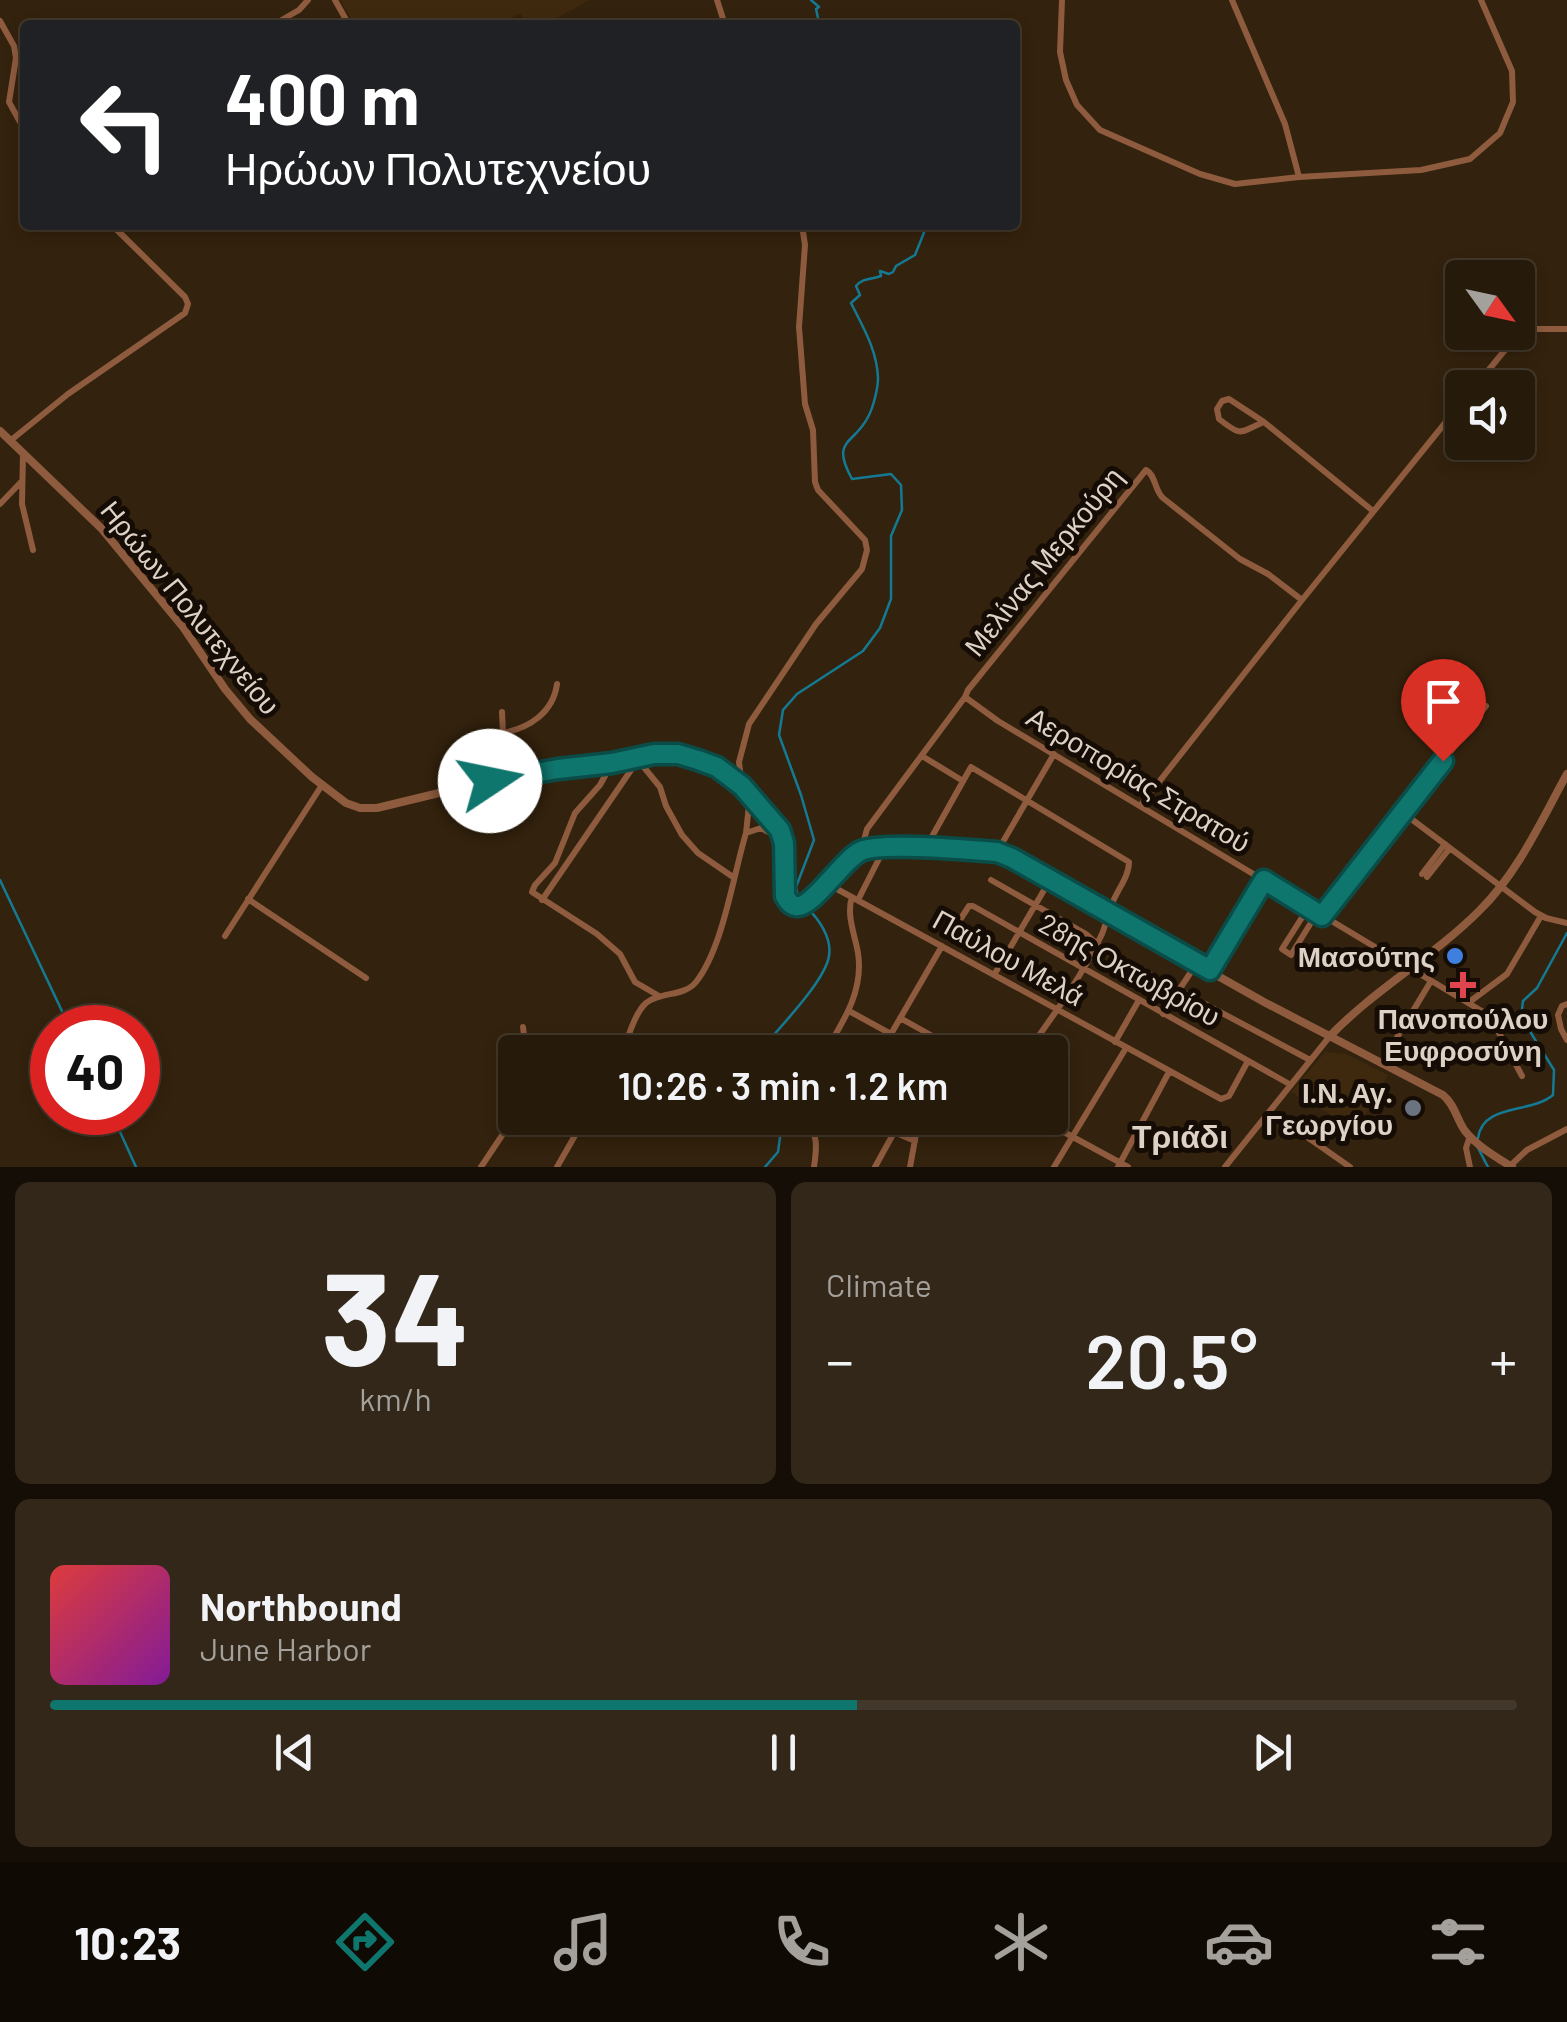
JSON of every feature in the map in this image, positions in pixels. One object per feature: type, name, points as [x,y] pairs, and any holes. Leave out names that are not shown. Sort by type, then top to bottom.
[{"type":"street","points":[[282,20],[308,0]]},
{"type":"street","points":[[1062,0],[1060,52],[1077,106],[1100,130],[1200,174],[1235,184],[1421,170],[1470,159],[1500,132],[1512,102],[1512,71],[1481,0]]},
{"type":"street","points":[[1232,0],[1285,124],[1300,177]]},
{"type":"street","points":[[0,22],[14,46],[16,58],[9,102],[20,122]]},
{"type":"street","points":[[10,441],[68,394],[185,313],[185,297],[117,230]]},
{"type":"street","points":[[630,1035],[644,1006],[659,996],[693,986],[716,944],[746,833],[749,805],[739,762],[749,724],[816,624],[866,559],[865,540],[815,482],[815,445],[805,404],[799,327],[803,230]]},
{"type":"street","points":[[1488,370],[1522,328],[1567,329]]},
{"type":"street","points":[[1264,422],[1239,432],[1219,419],[1217,410],[1222,401],[1229,399],[1264,422],[1373,511]]},
{"type":"street","points":[[1140,806],[1445,423]]},
{"type":"street","name":"Ηρώων Πολυτεχνείου","points":[[0,430],[101,528],[184,627],[250,719],[346,803],[364,809],[505,777],[678,754],[717,767],[742,786],[779,828],[783,835],[784,889],[789,902],[803,906],[861,851]]},
{"type":"street","points":[[23,453],[22,504],[32,550]]},
{"type":"street","name":"Μελίνας Μερκούρη","points":[[861,851],[867,829],[968,690],[1146,470],[1163,498],[1240,559],[1302,600]]},
{"type":"street","points":[[0,504],[22,480]]},
{"type":"street","points":[[503,733],[524,729],[543,714],[557,684]]},
{"type":"street","name":"Αεροπορίας Στρατού","points":[[965,698],[1490,1016],[1522,1076]]},
{"type":"street","points":[[1308,908],[1282,948],[1290,954],[1486,706]]},
{"type":"street","points":[[502,712],[505,777]]},
{"type":"street","points":[[997,852],[1054,754]]},
{"type":"street","points":[[922,756],[964,780]]},
{"type":"street","points":[[542,900],[636,758],[660,787],[682,835],[698,852],[734,877]]},
{"type":"street","points":[[612,763],[600,785],[576,813],[551,870],[532,892],[596,934],[620,954],[635,982],[659,996]]},
{"type":"street","points":[[925,848],[970,768],[1128,862],[1130,868],[1097,944],[1040,1035]]},
{"type":"street","points":[[1225,1167],[1330,1036],[1458,930],[1502,886],[1567,774]]},
{"type":"street","points":[[226,936],[322,785]]},
{"type":"street","points":[[1402,812],[1541,916],[1567,923]]},
{"type":"street","points":[[746,833],[761,828],[784,848]]},
{"type":"street","points":[[1424,875],[1448,846]]},
{"type":"street","points":[[861,851],[885,847],[997,852],[1446,1097],[1471,1137],[1511,1166],[1527,1150],[1567,1129]]},
{"type":"street","points":[[836,1035],[854,999],[859,959],[849,907],[885,847]]},
{"type":"street","points":[[991,880],[1086,934],[1104,950],[1310,1060]]},
{"type":"street","points":[[994,975],[1050,880]]},
{"type":"street","points":[[1210,970],[1264,880]]},
{"type":"street","name":"Παύλου Μελά","points":[[826,883],[1224,1099],[1248,1061]]},
{"type":"street","points":[[248,899],[366,978]]},
{"type":"street","name":"28ης Οκτωβρίου","points":[[956,926],[971,905],[1291,1084]]},
{"type":"street","points":[[1468,1004],[1507,974],[1541,916]]},
{"type":"street","points":[[849,1011],[891,1034],[942,946]]},
{"type":"street","points":[[1163,1014],[1196,963]]},
{"type":"street","points":[[1382,1064],[1431,981]]},
{"type":"street","points":[[1115,1042],[1138,1000]]},
{"type":"street","points":[[1567,1004],[1558,1015],[1567,1040]]},
{"type":"street","points":[[900,1018],[930,1035]]},
{"type":"street","points":[[523,1027],[524,1035]]},
{"type":"street","points":[[1054,1167],[1126,1048]]},
{"type":"street","points":[[1068,1134],[1122,1166],[1169,1072]]},
{"type":"street","points":[[1270,1111],[1350,1167]]},
{"type":"street","points":[[480,1167],[502,1135]]},
{"type":"street","points":[[557,1167],[575,1135]]},
{"type":"street","points":[[814,1167],[815,1135]]},
{"type":"street","points":[[874,1167],[892,1135]]},
{"type":"street","points":[[901,1135],[915,1141]]},
{"type":"street","points":[[910,1167],[916,1135]]},
{"type":"street","points":[[1470,1167],[1466,1148],[1471,1137]]},
{"type":"shaded area","points":[[340,0],[589,0],[554,20],[525,20],[520,13],[508,20],[352,20]]},
{"type":"shaded area","points":[[1325,1052],[1346,1054],[1388,1075],[1357,1130],[1291,1092]]},
{"type":"waterway","points":[[811,0],[819,7],[816,9],[820,20]]},
{"type":"waterway","points":[[798,897],[796,887],[814,840],[779,735],[783,710],[797,694],[863,651],[880,628],[891,599],[891,536],[902,510],[901,485],[891,474],[852,479],[843,456],[846,444],[870,413],[878,382],[872,348],[851,303],[860,295],[856,286],[859,283],[881,276],[880,271],[889,274],[915,255],[925,230]]},
{"type":"waterway","points":[[0,880],[59,1005]]},
{"type":"waterway","points":[[773,1035],[810,992],[829,956],[827,936],[807,908]]},
{"type":"waterway","points":[[1478,1138],[1489,1119],[1553,1095],[1554,1070],[1521,1017],[1523,1001],[1537,988],[1567,933]]},
{"type":"waterway","points":[[121,1135],[136,1167]]},
{"type":"waterway","points":[[765,1167],[778,1152],[780,1135]]},
{"type":"waterway","points":[[1477,1146],[1488,1167]]},
{"type":"place","name":"Μασούτης","points":[[1455,956]]},
{"type":"place","name":"Πανοπούλου Ευφροσύνη","points":[[1463,985]]},
{"type":"place","name":"Ι.Ν. Αγ. Γεωργίου","points":[[1413,1108]]},
{"type":"district","name":"Τριάδι","points":[[1180,1135]]},
{"type":"route","points":[[490,781],[654,754],[678,754],[717,767],[769,814],[783,835],[785,896],[794,906],[810,901],[848,860],[865,849],[997,852],[1210,970],[1264,880],[1322,916],[1443,761]]}]
